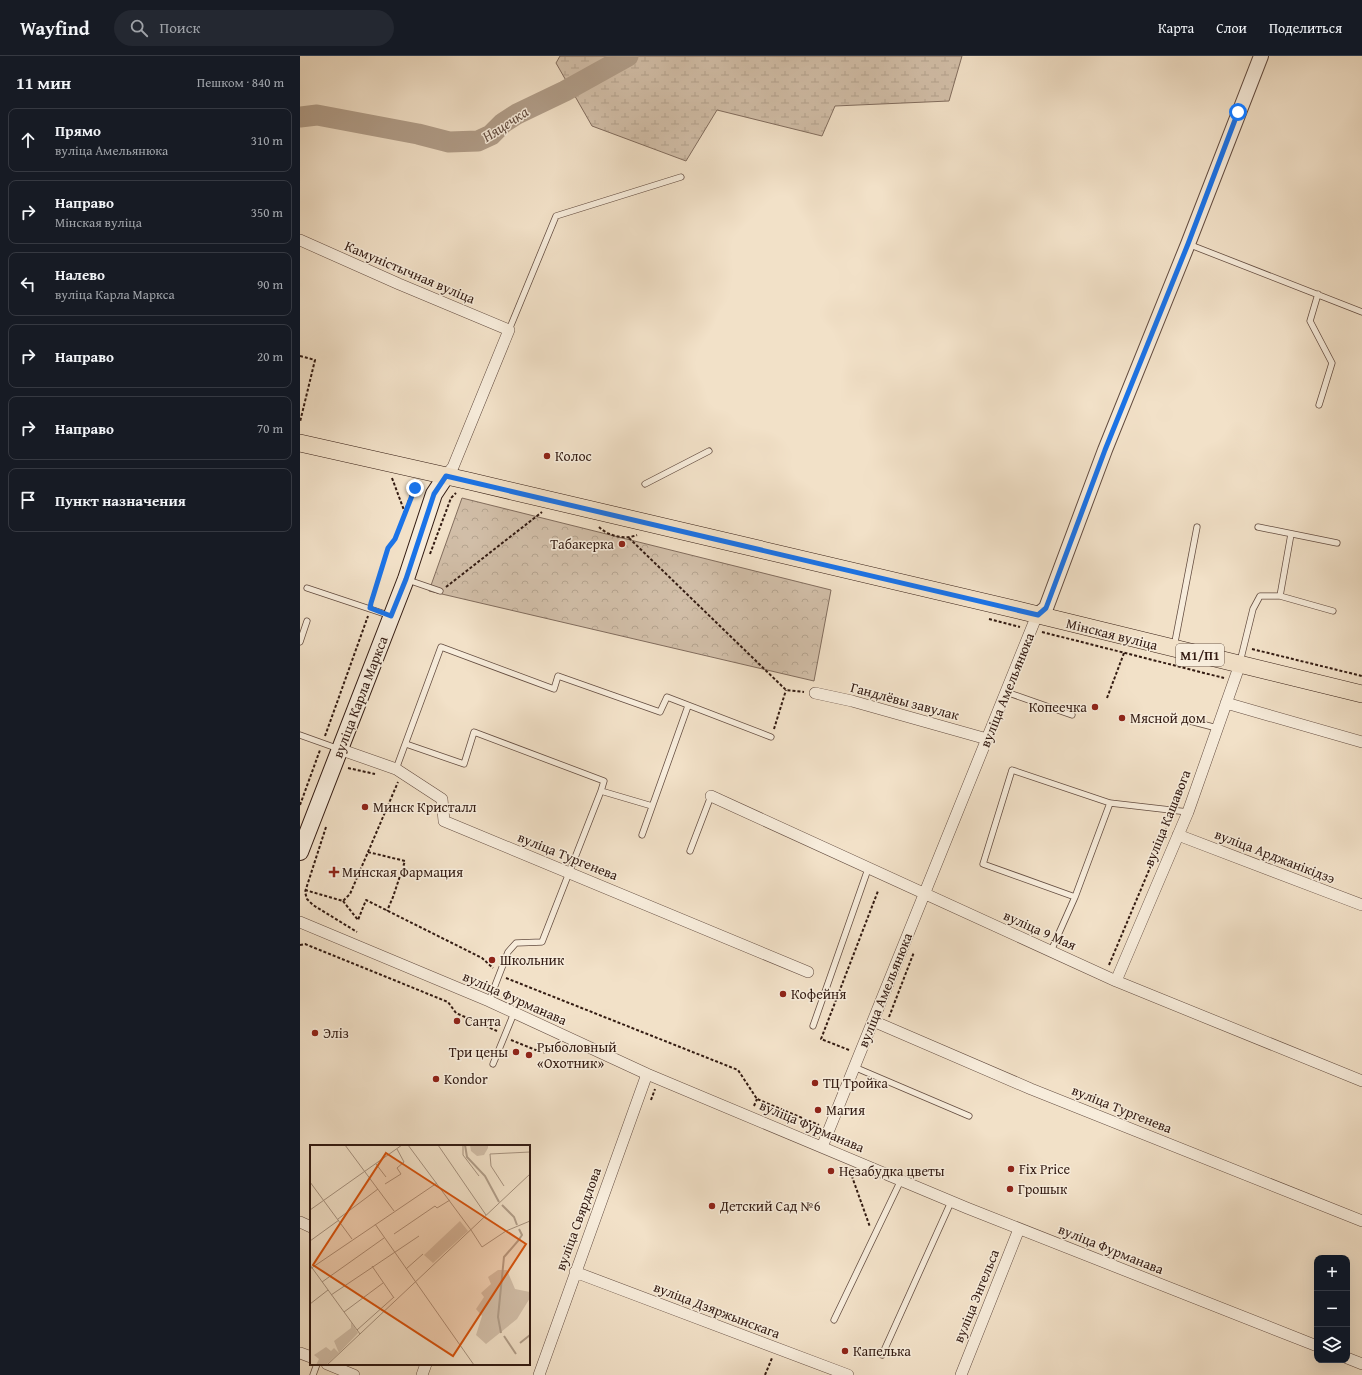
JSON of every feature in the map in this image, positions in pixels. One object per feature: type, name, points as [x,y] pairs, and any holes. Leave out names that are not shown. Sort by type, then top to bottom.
[{"type":"main road","name":"Мінская вуліца","points":[[300,443],[1038,615],[1362,694]]},
{"type":"main road","name":"вуліца Карла Маркса","points":[[300,852],[346,751],[434,494],[446,476]]},
{"type":"street","name":"вуліца Амельянюка","points":[[822,1147],[1038,615],[1046,608],[1105,450],[1188,244],[1261,56]]},
{"type":"street","name":"Камуністычная вуліца","points":[[300,240],[399,284],[509,330]]},
{"type":"street","points":[[446,476],[453,467],[509,330]]},
{"type":"street","name":"вуліца Кашавога","points":[[1116,981],[1188,812],[1240,664]]},
{"type":"street","name":"Гандлёвы завулак","points":[[815,693],[852,701],[987,739]]},
{"type":"street","points":[[1226,703],[1362,742]]},
{"type":"street","name":"вуліца Тургенева","points":[[346,751],[396,769],[442,799],[444,822],[808,972]]},
{"type":"street","name":"вуліца 9 Мая","points":[[711,796],[1116,981],[1362,1081]]},
{"type":"street","name":"вуліца Арджанікідзэ","points":[[1178,835],[1362,905]]},
{"type":"street","name":"вуліца Фурманава","points":[[300,922],[514,1013],[646,1078],[822,1147],[951,1202],[1314,1345]]},
{"type":"street","name":"вуліца Тургенева","points":[[873,1021],[1038,1092],[1362,1221]]},
{"type":"street","name":"вуліца Свярдлова","points":[[539,1375],[646,1078]]},
{"type":"street","points":[[300,1222],[310,1227]]},
{"type":"street","name":"вуліца Энгельса","points":[[961,1375],[1019,1228]]},
{"type":"street","name":"вуліца Дзяржынскага","points":[[575,1272],[848,1375]]},
{"type":"street","points":[[300,1353],[310,1357]]},
{"type":"street","points":[[1350,1359],[1362,1364]]},
{"type":"street","points":[[331,1365],[354,1375]]},
{"type":"street","points":[[422,1375],[426,1365]]},
{"type":"lane","points":[[509,330],[556,216],[681,177]]},
{"type":"lane","points":[[1188,244],[1362,312]]},
{"type":"lane","points":[[1318,294],[1310,321],[1332,363],[1318,405]]},
{"type":"lane","points":[[645,484],[710,451]]},
{"type":"lane","points":[[1174,649],[1197,527]]},
{"type":"lane","points":[[1258,527],[1337,543]]},
{"type":"lane","points":[[1280,596],[1291,534]]},
{"type":"lane","points":[[406,579],[440,591]]},
{"type":"lane","points":[[307,588],[391,616]]},
{"type":"lane","points":[[1240,664],[1240,656],[1253,609],[1260,596],[1280,596],[1333,611]]},
{"type":"lane","points":[[300,642],[307,621]]},
{"type":"lane","points":[[396,769],[441,647],[554,689],[558,676],[660,712],[667,697],[771,737]]},
{"type":"lane","points":[[1006,692],[1072,715]]},
{"type":"lane","points":[[642,836],[688,706]]},
{"type":"lane","points":[[1190,721],[1217,728]]},
{"type":"lane","points":[[406,744],[464,764],[474,732],[604,781],[542,942],[516,943],[508,952],[489,1002]]},
{"type":"lane","points":[[300,735],[346,751]]},
{"type":"lane","points":[[1075,897],[983,864],[1012,770],[1110,803],[1188,812]]},
{"type":"lane","points":[[601,791],[652,806]]},
{"type":"lane","points":[[690,851],[711,796]]},
{"type":"lane","points":[[1051,951],[1075,897],[1110,803]]},
{"type":"lane","points":[[813,1026],[868,869]]},
{"type":"lane","points":[[494,1064],[514,1013]]},
{"type":"lane","points":[[854,1067],[969,1116]]},
{"type":"lane","points":[[834,1320],[901,1180]]},
{"type":"lane","points":[[882,1355],[951,1202]]},
{"type":"lane","points":[[313,1375],[317,1365]]},
{"type":"path","points":[[300,356],[315,360],[300,422]]},
{"type":"path","points":[[390,474],[405,513]]},
{"type":"path","points":[[300,805],[367,620],[388,548],[395,539],[415,488],[414,480]]},
{"type":"path","points":[[428,558],[449,503]]},
{"type":"path","points":[[440,591],[544,510]]},
{"type":"path","points":[[629,538],[786,690],[815,693]]},
{"type":"path","points":[[1107,698],[1124,653]]},
{"type":"path","points":[[1221,685],[1224,678]]},
{"type":"path","points":[[771,737],[786,690]]},
{"type":"path","points":[[346,751],[347,768],[376,775]]},
{"type":"path","points":[[343,901],[350,894],[398,780]]},
{"type":"path","points":[[1105,976],[1174,810]]},
{"type":"path","points":[[327,824],[305,890],[307,899],[313,905],[360,934]]},
{"type":"path","points":[[368,852],[405,861],[387,911]]},
{"type":"path","points":[[305,890],[343,901],[358,920],[366,900],[482,958],[499,975],[738,1070],[757,1099],[829,1130]]},
{"type":"path","points":[[850,1050],[821,1039],[878,891]]},
{"type":"path","points":[[300,945],[306,944],[448,1002],[456,1013],[543,1053],[563,1047]]},
{"type":"path","points":[[885,1026],[916,948]]},
{"type":"path","points":[[646,1078],[656,1086],[651,1101]]},
{"type":"path","points":[[750,1109],[754,1106],[757,1099]]},
{"type":"path","points":[[849,1167],[874,1238]]},
{"type":"path","points":[[765,1375],[776,1349]]},
{"type":"green space","points":[[560,56],[962,56],[949,101],[835,106],[822,136],[717,110],[686,161],[592,126],[556,63]]},
{"type":"green space","points":[[462,498],[831,590],[814,681],[429,591]]},
{"type":"waterway","name":"Няцечка","points":[[300,117],[317,115],[418,134],[449,142],[478,141],[491,135],[503,123],[517,114],[565,91],[628,56]]},
{"type":"place","name":"Колос","points":[[547,456]]},
{"type":"place","name":"Табакерка","points":[[622,544]]},
{"type":"place","name":"Копеечка","points":[[1095,707]]},
{"type":"place","name":"Мясной дом","points":[[1122,718]]},
{"type":"place","name":"Минск Кристалл","points":[[365,807]]},
{"type":"place","name":"Минская Фармация","points":[[334,872]]},
{"type":"place","name":"Школьник","points":[[492,960]]},
{"type":"place","name":"Кофейня","points":[[783,994]]},
{"type":"place","name":"Санта","points":[[457,1021]]},
{"type":"place","name":"Эліз","points":[[315,1033]]},
{"type":"place","name":"Три цены","points":[[516,1052]]},
{"type":"place","name":"Рыболовный «Охотник»","points":[[529,1055]]},
{"type":"place","name":"Kondor","points":[[436,1079]]},
{"type":"place","name":"ТЦ Тройка","points":[[815,1083]]},
{"type":"place","name":"Магия","points":[[818,1110]]},
{"type":"place","name":"Fix Price","points":[[1011,1169]]},
{"type":"place","name":"Незабудка цветы","points":[[831,1171]]},
{"type":"place","name":"Грошык","points":[[1010,1189]]},
{"type":"place","name":"Детский Сад №6","points":[[712,1206]]},
{"type":"place","name":"Капелька","points":[[845,1351]]},
{"type":"route","points":[[415,488],[395,539],[388,548],[370,608],[391,616],[406,579],[434,494],[446,476],[1038,615],[1046,608],[1105,450],[1188,244],[1238,112]]}]
